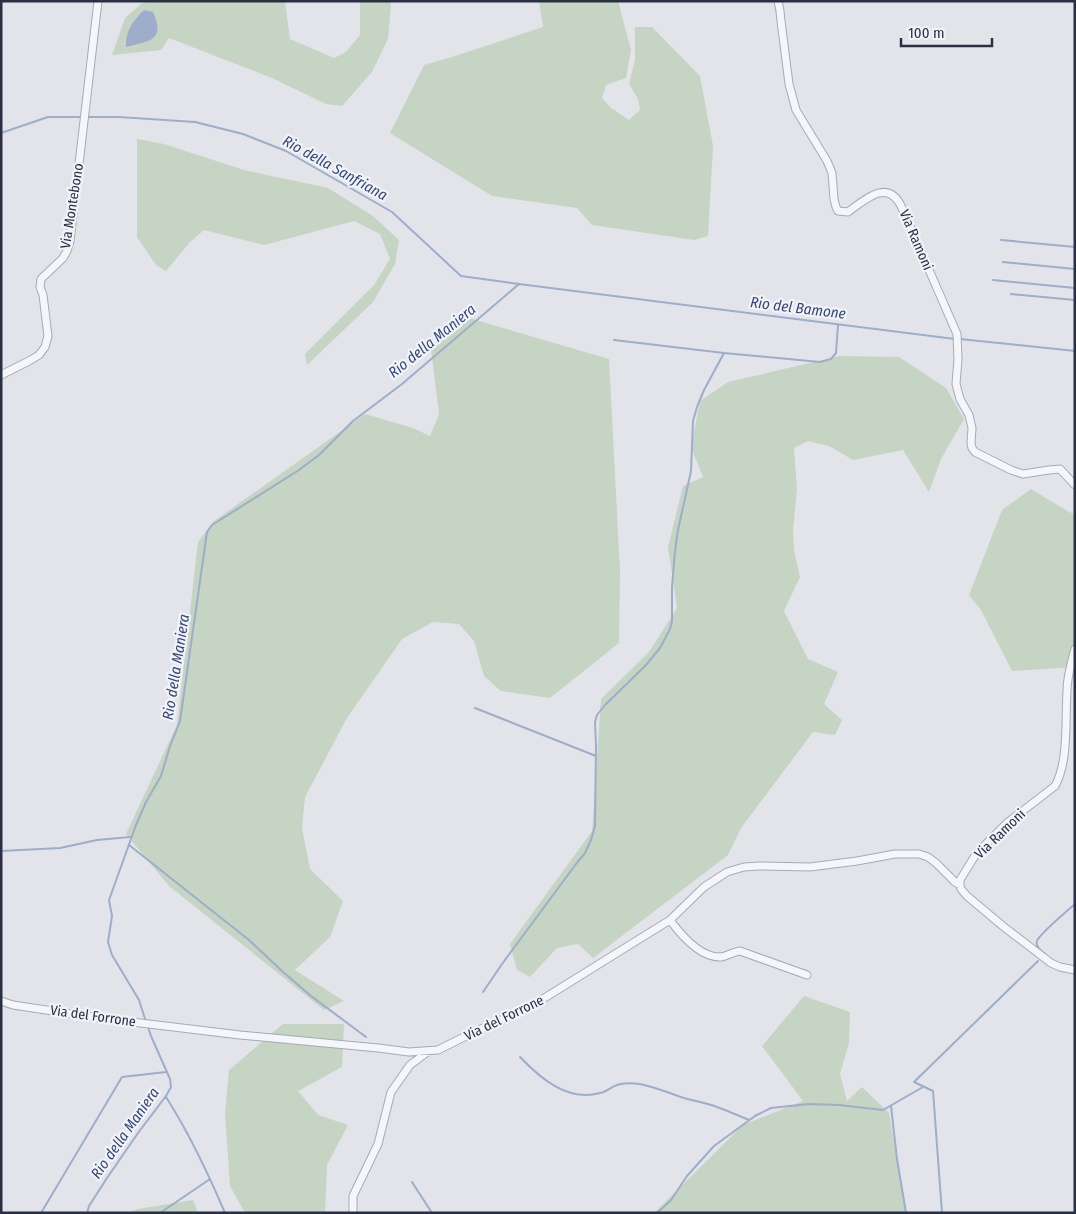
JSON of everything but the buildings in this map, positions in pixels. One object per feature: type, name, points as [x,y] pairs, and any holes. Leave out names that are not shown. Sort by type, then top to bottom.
[{"type":"street","name":"Via Montebono","points":[[1,375],[39,355],[46,347],[48,336],[43,295],[40,287],[42,279],[63,258],[70,240],[98,1]]},
{"type":"street","name":"Via Ramoni","points":[[778,1],[789,84],[796,110],[832,173],[834,199],[838,211],[848,212],[860,203],[884,191],[898,199],[957,334],[956,384],[960,399],[969,415],[972,428],[972,448],[975,452],[1011,470],[1024,474],[1060,470],[1075,485]]},
{"type":"street","name":"Via Ramoni","points":[[960,885],[960,880],[976,854],[1007,823],[1055,786],[1060,778],[1064,760],[1067,688],[1075,649]]},
{"type":"street","name":"Via del Forrone","points":[[1,1001],[13,1005],[99,1018],[240,1035],[409,1052],[438,1050],[530,1007],[670,920],[704,887],[727,872],[759,866],[810,866],[857,861],[896,854],[920,854],[928,857],[960,885]]},
{"type":"street","points":[[960,885],[967,896],[1050,963],[1075,970]]},
{"type":"street","points":[[670,920],[681,935],[702,951],[713,956],[722,957],[740,951],[807,975]]},
{"type":"street","points":[[352,1213],[352,1196],[378,1144],[391,1092],[410,1066],[429,1050]]},
{"type":"green space","points":[[148,1],[285,1],[290,39],[334,58],[346,52],[360,35],[360,1],[389,1],[391,5],[388,39],[372,72],[342,106],[326,104],[272,78],[169,38],[161,50],[112,55],[125,18],[141,4]]},
{"type":"green space","points":[[539,1],[618,1],[631,50],[626,78],[606,85],[602,98],[611,108],[629,120],[640,110],[638,99],[629,84],[635,60],[635,27],[652,27],[700,76],[713,146],[708,236],[694,240],[592,225],[577,208],[492,196],[390,133],[424,65],[543,27]]},
{"type":"green space","points":[[137,139],[164,144],[244,170],[328,188],[373,216],[399,240],[395,264],[373,302],[307,365],[305,354],[374,285],[390,259],[380,234],[354,221],[264,245],[204,230],[191,241],[166,271],[156,265],[137,237]]},
{"type":"green space","points":[[469,318],[609,359],[620,571],[619,643],[550,698],[501,691],[484,676],[474,641],[459,624],[433,622],[402,639],[347,718],[305,797],[302,828],[310,869],[343,901],[330,937],[295,970],[344,1001],[324,1010],[169,886],[126,834],[177,725],[198,542],[214,521],[365,414],[413,428],[430,436],[439,414],[431,349]]},
{"type":"green space","points":[[840,356],[899,357],[946,388],[964,419],[941,459],[929,492],[903,450],[853,460],[829,446],[808,441],[794,448],[797,489],[793,531],[794,550],[800,577],[784,611],[808,659],[838,672],[824,704],[842,720],[835,735],[813,732],[741,828],[728,855],[593,958],[578,944],[557,948],[530,977],[517,970],[510,944],[592,831],[601,699],[649,652],[677,608],[668,547],[683,486],[703,477],[691,447],[700,401],[728,382]]},
{"type":"green space","points":[[1031,489],[1075,514],[1075,667],[1012,671],[981,610],[969,595],[1002,510]]},
{"type":"green space","points":[[804,996],[850,1012],[849,1043],[840,1074],[847,1101],[862,1087],[889,1113],[907,1213],[654,1213],[743,1125],[803,1101],[762,1046]]},
{"type":"green space","points":[[283,1024],[344,1024],[342,1067],[298,1091],[318,1115],[348,1125],[327,1165],[325,1213],[245,1213],[230,1186],[225,1114],[229,1070]]},
{"type":"green space","points":[[193,1200],[198,1213],[128,1213],[138,1209]]},
{"type":"water","points":[[144,10],[153,12],[158,29],[156,34],[148,41],[126,47],[130,27]]},
{"type":"waterway","name":"Rio della Sanfriana","points":[[1,133],[48,117],[119,117],[195,122],[243,134],[286,151],[392,212],[461,276],[955,339]]},
{"type":"waterway","points":[[1001,240],[1075,247]]},
{"type":"waterway","points":[[1003,262],[1075,269]]},
{"type":"waterway","points":[[993,280],[1075,288]]},
{"type":"waterway","name":"Rio della Maniera","points":[[146,1022],[139,1000],[112,955],[108,942],[112,916],[109,900],[136,825],[146,802],[161,776],[180,721],[207,532],[212,525],[299,470],[319,455],[353,421],[402,384],[519,284]]},
{"type":"waterway","points":[[1011,294],[1075,300]]},
{"type":"waterway","points":[[614,340],[820,362],[831,359],[836,353],[838,325]]},
{"type":"waterway","name":"Rio del Bamone","points":[[960,339],[1075,351]]},
{"type":"waterway","points":[[483,992],[585,853],[591,840],[595,826],[595,722],[597,715],[605,705],[646,665],[660,648],[670,629],[675,551],[691,471],[693,421],[704,390],[724,353]]},
{"type":"waterway","points":[[475,708],[596,756]]},
{"type":"waterway","points":[[1,851],[60,848],[97,840],[130,837]]},
{"type":"waterway","points":[[129,845],[249,940],[311,996],[366,1037]]},
{"type":"waterway","points":[[1045,954],[1038,947],[1037,941],[1048,928],[1075,904]]},
{"type":"waterway","points":[[942,1213],[933,1091],[914,1082],[1038,961]]},
{"type":"waterway","name":"Rio della Maniera","points":[[87,1213],[89,1206],[107,1178],[171,1087],[170,1079],[148,1027]]},
{"type":"waterway","points":[[520,1057],[546,1080],[566,1091],[588,1095],[602,1092],[622,1083],[640,1084],[713,1106],[749,1120]]},
{"type":"waterway","points":[[41,1213],[122,1077],[166,1072]]},
{"type":"waterway","points":[[657,1213],[671,1200],[687,1176],[714,1146],[755,1116],[771,1108],[809,1104],[883,1110],[923,1087]]},
{"type":"waterway","points":[[166,1097],[198,1154],[225,1213]]},
{"type":"waterway","points":[[891,1106],[906,1213]]},
{"type":"waterway","points":[[160,1213],[210,1179]]},
{"type":"waterway","points":[[412,1182],[432,1213]]}]
